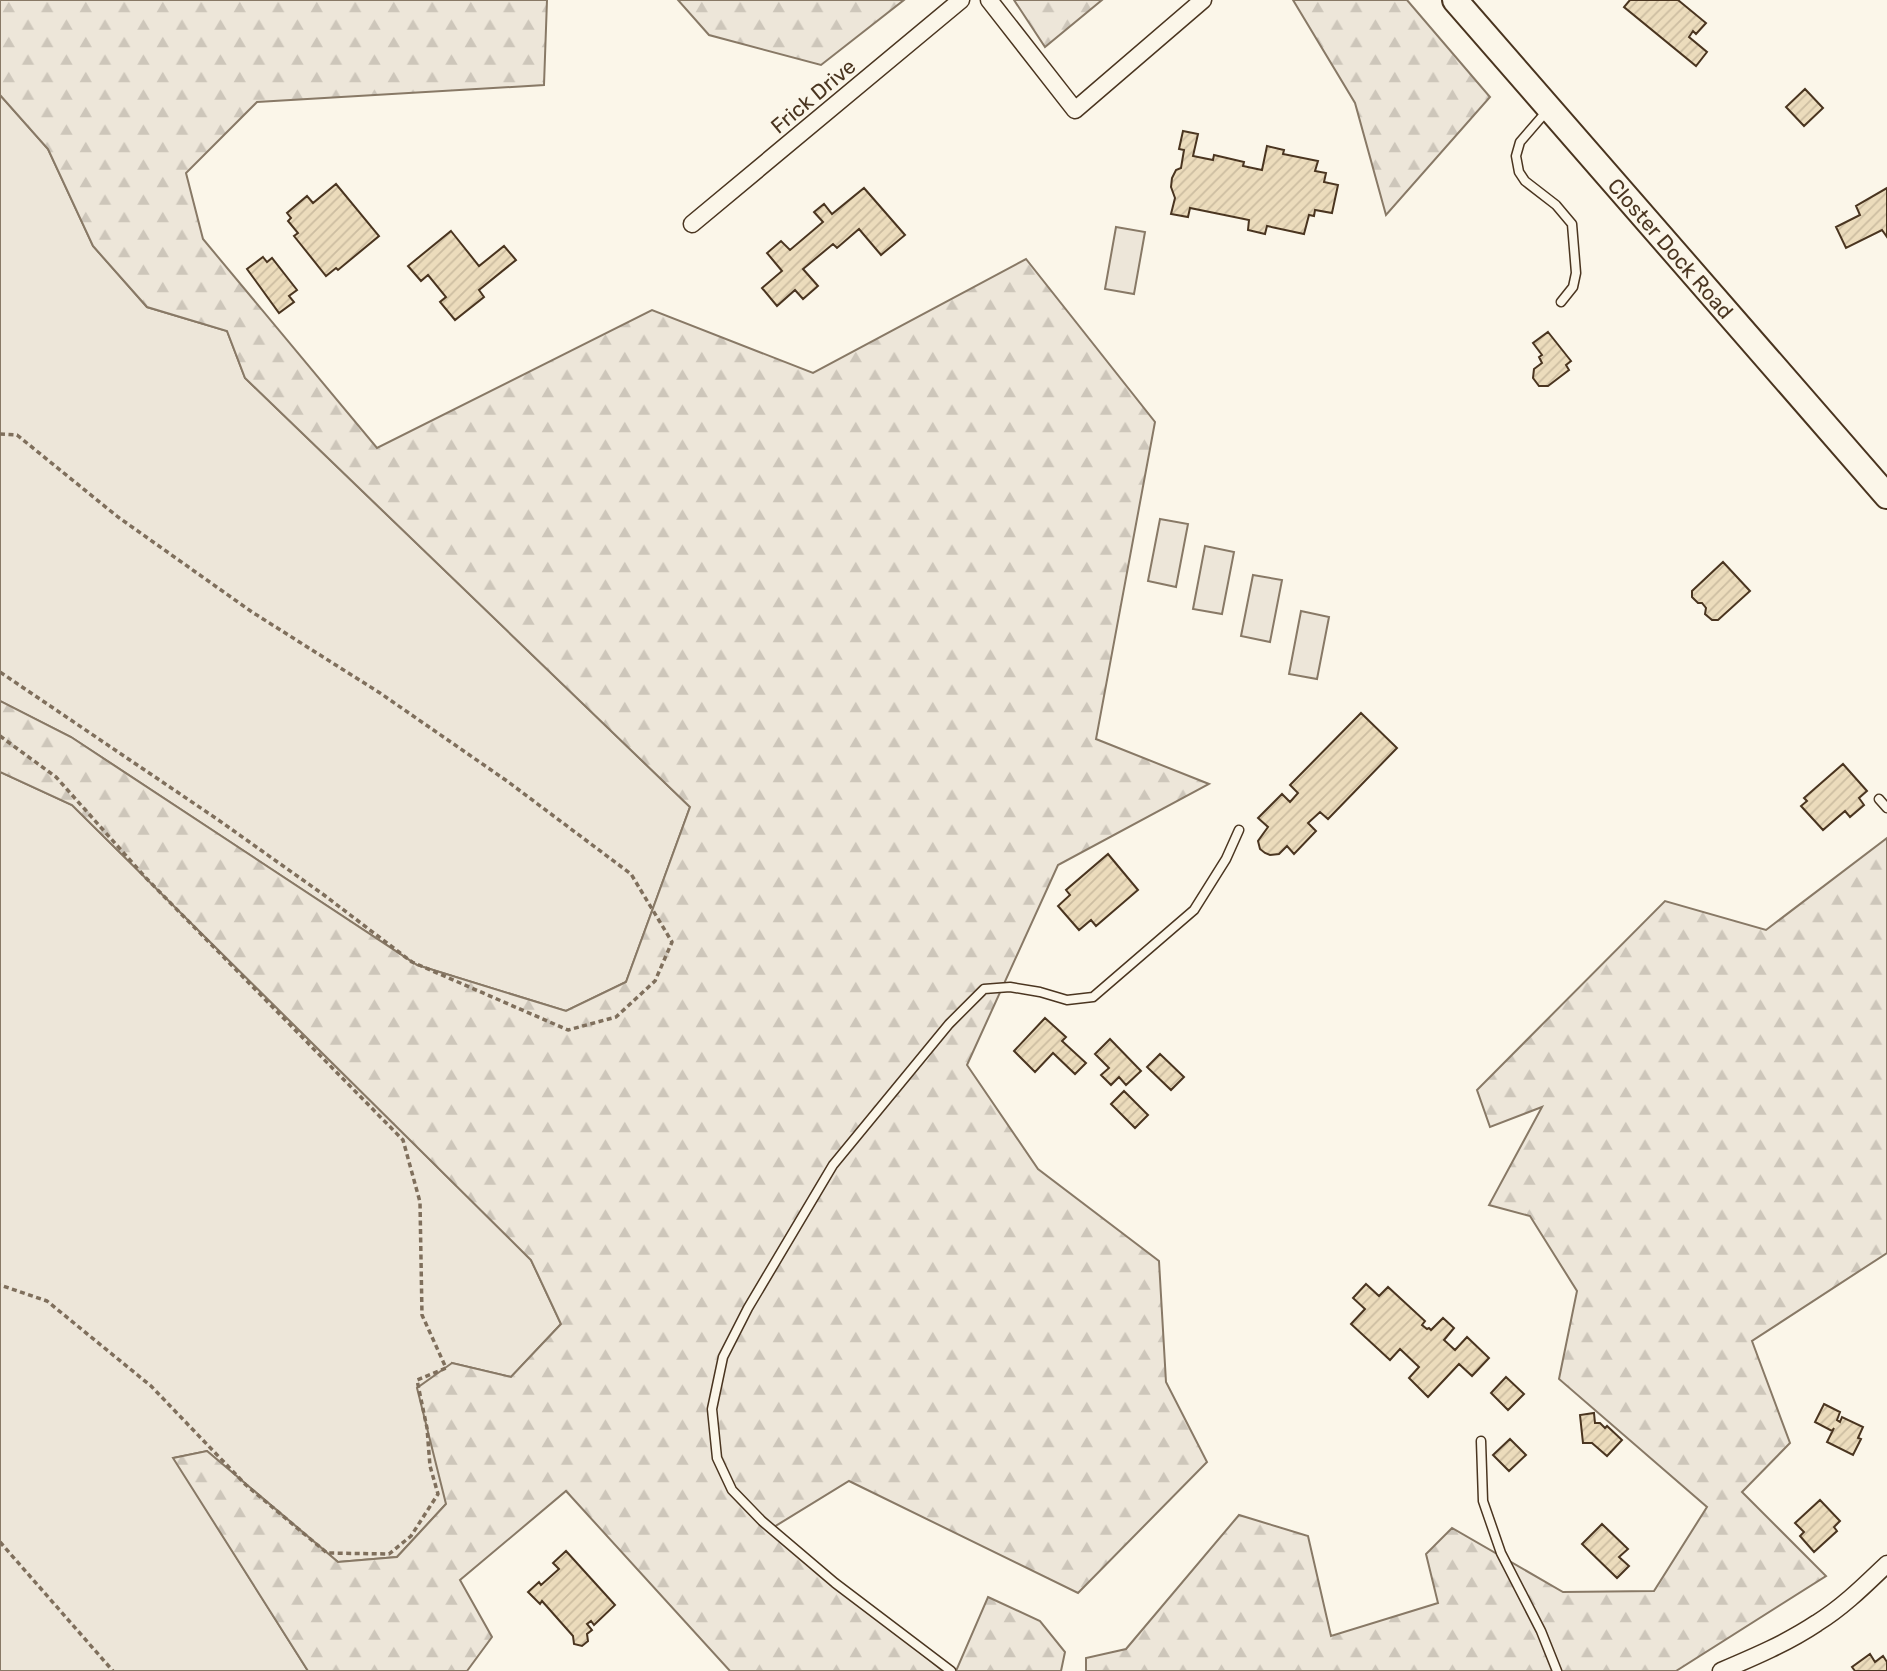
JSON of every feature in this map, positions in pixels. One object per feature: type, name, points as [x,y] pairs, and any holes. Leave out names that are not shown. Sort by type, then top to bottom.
[{"type":"main road","name":"Closter Dock Road","points":[[1455,0],[1887,496]]},
{"type":"street","name":"Frick Drive","points":[[692,224],[961,0]]},
{"type":"street","points":[[989,0],[1075,110],[1203,0]]},
{"type":"street","points":[[1721,1671],[1780,1645],[1819,1623],[1854,1596],[1887,1564]]},
{"type":"lane","points":[[1548,109],[1520,142],[1516,156],[1519,172],[1525,181],[1556,205],[1572,225],[1576,272],[1573,287],[1561,302]]},
{"type":"lane","points":[[1879,799],[1887,808]]},
{"type":"lane","points":[[951,1671],[835,1583],[762,1521],[732,1490],[717,1458],[712,1409],[723,1357],[748,1308],[833,1165],[949,1024],[984,989],[1010,987],[1067,1000],[1093,997],[1194,910],[1226,859],[1239,830]]},
{"type":"lane","points":[[1481,1441],[1483,1501],[1501,1553],[1541,1631],[1557,1671]]},
{"type":"path","points":[[0,434],[16,435],[118,517],[253,612],[380,692],[507,781],[631,874],[672,942],[655,981],[616,1017],[568,1030],[412,962],[217,819],[0,672]]},
{"type":"path","points":[[0,736],[56,777],[146,878],[403,1140],[420,1202],[422,1315],[446,1368],[417,1380],[427,1428],[430,1466],[438,1494],[411,1536],[389,1554],[327,1553],[246,1485],[151,1386],[47,1301],[0,1285]]},
{"type":"path","points":[[0,1542],[113,1671]]},
{"type":"green space","points":[[0,0],[547,0],[544,85],[257,102],[186,173],[203,239],[377,448],[652,310],[813,373],[1026,259],[1155,422],[1096,739],[1209,784],[1058,865],[967,1065],[1038,1169],[1159,1261],[1166,1382],[1207,1462],[1078,1593],[849,1481],[769,1530],[943,1671],[730,1671],[566,1491],[460,1580],[492,1637],[467,1671],[308,1671],[173,1458],[207,1451],[338,1562],[397,1557],[446,1504],[417,1388],[452,1363],[511,1377],[561,1324],[531,1260],[72,805],[0,772],[0,701],[71,737],[417,965],[566,1011],[626,982],[690,807],[245,378],[227,331],[147,307],[93,246],[48,149],[0,95]]},
{"type":"green space","points":[[678,0],[904,0],[821,65],[709,35]]},
{"type":"green space","points":[[1014,0],[1102,0],[1045,47]]},
{"type":"green space","points":[[1293,0],[1407,0],[1490,97],[1386,215],[1355,103]]},
{"type":"green space","points":[[0,95],[48,149],[93,246],[147,307],[227,331],[245,378],[690,807],[626,982],[566,1011],[417,965],[71,737],[0,701]]},
{"type":"green space","points":[[1116,227],[1145,232],[1134,294],[1105,289]]},
{"type":"green space","points":[[1160,519],[1188,524],[1176,587],[1148,581]]},
{"type":"green space","points":[[1205,546],[1234,552],[1222,614],[1193,609]]},
{"type":"green space","points":[[1253,575],[1282,580],[1270,642],[1241,636]]},
{"type":"green space","points":[[1301,611],[1329,617],[1317,679],[1289,674]]},
{"type":"green space","points":[[0,772],[72,805],[531,1260],[561,1324],[511,1377],[452,1363],[446,1504],[397,1557],[338,1562],[207,1451],[174,1458],[308,1671],[0,1671]]},
{"type":"green space","points":[[1887,838],[1887,1253],[1752,1341],[1790,1443],[1742,1492],[1826,1576],[1676,1671],[1086,1671],[1086,1658],[1126,1649],[1239,1515],[1308,1536],[1331,1636],[1438,1603],[1426,1554],[1452,1528],[1563,1592],[1654,1591],[1707,1507],[1559,1379],[1577,1291],[1530,1216],[1489,1205],[1542,1107],[1490,1127],[1477,1090],[1665,901],[1766,930]]},
{"type":"green space","points":[[988,1597],[1040,1621],[1065,1652],[1061,1671],[956,1671]]},
{"type":"building","points":[[1630,0],[1678,0],[1706,23],[1696,34],[1693,31],[1689,37],[1707,52],[1696,66],[1624,7]]},
{"type":"building","points":[[1805,89],[1823,108],[1804,126],[1786,107]]},
{"type":"building","points":[[1183,131],[1198,134],[1193,156],[1213,160],[1214,155],[1244,162],[1243,166],[1262,170],[1267,146],[1284,150],[1283,154],[1318,161],[1315,171],[1326,173],[1324,182],[1338,185],[1332,213],[1315,210],[1314,216],[1309,215],[1304,234],[1267,226],[1265,234],[1248,230],[1249,220],[1190,208],[1188,217],[1171,214],[1175,198],[1171,187],[1172,178],[1176,170],[1181,168],[1184,150],[1179,149]]},
{"type":"building","points":[[336,184],[379,236],[338,270],[336,268],[326,276],[294,236],[298,233],[288,221],[291,218],[287,213],[307,196],[313,203]]},
{"type":"building","points":[[864,188],[905,235],[881,255],[859,229],[837,248],[833,244],[803,269],[818,286],[803,299],[795,290],[777,306],[762,288],[782,271],[767,253],[781,241],[790,250],[823,222],[814,212],[824,204],[832,214]]},
{"type":"building","points":[[1887,188],[1887,237],[1882,230],[1846,248],[1836,227],[1860,215],[1856,206]]},
{"type":"building","points":[[451,231],[479,266],[504,246],[516,260],[479,290],[484,297],[455,320],[440,302],[446,297],[428,275],[421,281],[408,266]]},
{"type":"building","points":[[263,257],[267,262],[272,258],[297,290],[289,296],[294,302],[279,313],[247,269]]},
{"type":"building","points":[[1548,332],[1571,361],[1566,365],[1569,370],[1548,386],[1539,386],[1533,378],[1534,369],[1542,363],[1539,357],[1542,355],[1533,343]]},
{"type":"building","points":[[1723,562],[1750,591],[1718,620],[1712,620],[1705,614],[1706,608],[1702,603],[1692,597],[1692,591]]},
{"type":"building","points":[[1361,713],[1397,748],[1328,819],[1320,812],[1308,823],[1316,831],[1294,854],[1287,846],[1279,854],[1265,853],[1260,849],[1258,841],[1268,827],[1258,818],[1282,794],[1290,802],[1298,793],[1290,785]]},
{"type":"building","points":[[1843,764],[1867,791],[1859,798],[1864,805],[1850,817],[1845,811],[1823,830],[1801,806],[1807,801],[1804,798]]},
{"type":"building","points":[[1108,854],[1138,890],[1096,926],[1091,920],[1079,930],[1058,906],[1070,895],[1066,890]]},
{"type":"building","points":[[1045,1018],[1066,1037],[1062,1041],[1086,1063],[1075,1074],[1053,1053],[1035,1072],[1014,1051]]},
{"type":"building","points":[[1110,1039],[1141,1071],[1126,1085],[1119,1077],[1111,1085],[1101,1075],[1109,1068],[1095,1054]]},
{"type":"building","points":[[1160,1054],[1184,1077],[1171,1090],[1147,1067]]},
{"type":"building","points":[[1124,1091],[1148,1115],[1135,1128],[1111,1104]]},
{"type":"building","points":[[1366,1284],[1379,1296],[1388,1287],[1425,1321],[1422,1325],[1427,1329],[1431,1330],[1443,1318],[1454,1328],[1444,1340],[1455,1350],[1467,1337],[1489,1358],[1472,1376],[1459,1364],[1428,1397],[1409,1378],[1419,1367],[1400,1349],[1390,1360],[1351,1324],[1365,1309],[1353,1298]]},
{"type":"building","points":[[1506,1377],[1524,1394],[1508,1410],[1491,1393]]},
{"type":"building","points":[[1824,1404],[1840,1412],[1837,1420],[1840,1422],[1842,1417],[1863,1427],[1858,1438],[1861,1439],[1853,1455],[1827,1442],[1834,1428],[1832,1431],[1815,1422]]},
{"type":"building","points":[[1594,1413],[1595,1423],[1600,1423],[1605,1428],[1607,1426],[1622,1440],[1607,1456],[1592,1443],[1583,1443],[1580,1415]]},
{"type":"building","points":[[1510,1439],[1526,1455],[1509,1471],[1493,1455]]},
{"type":"building","points":[[1820,1500],[1840,1521],[1834,1527],[1837,1531],[1814,1552],[1800,1536],[1804,1532],[1795,1523]]},
{"type":"building","points":[[1602,1524],[1628,1549],[1619,1557],[1629,1566],[1617,1578],[1582,1544]]},
{"type":"building","points":[[566,1551],[615,1605],[594,1625],[591,1621],[587,1624],[592,1630],[587,1634],[588,1641],[582,1646],[574,1644],[573,1636],[542,1601],[540,1604],[528,1592],[539,1582],[541,1585],[559,1569],[553,1563]]},
{"type":"building","points":[[1870,1654],[1875,1662],[1883,1656],[1887,1662],[1887,1671],[1855,1671],[1852,1667]]}]
